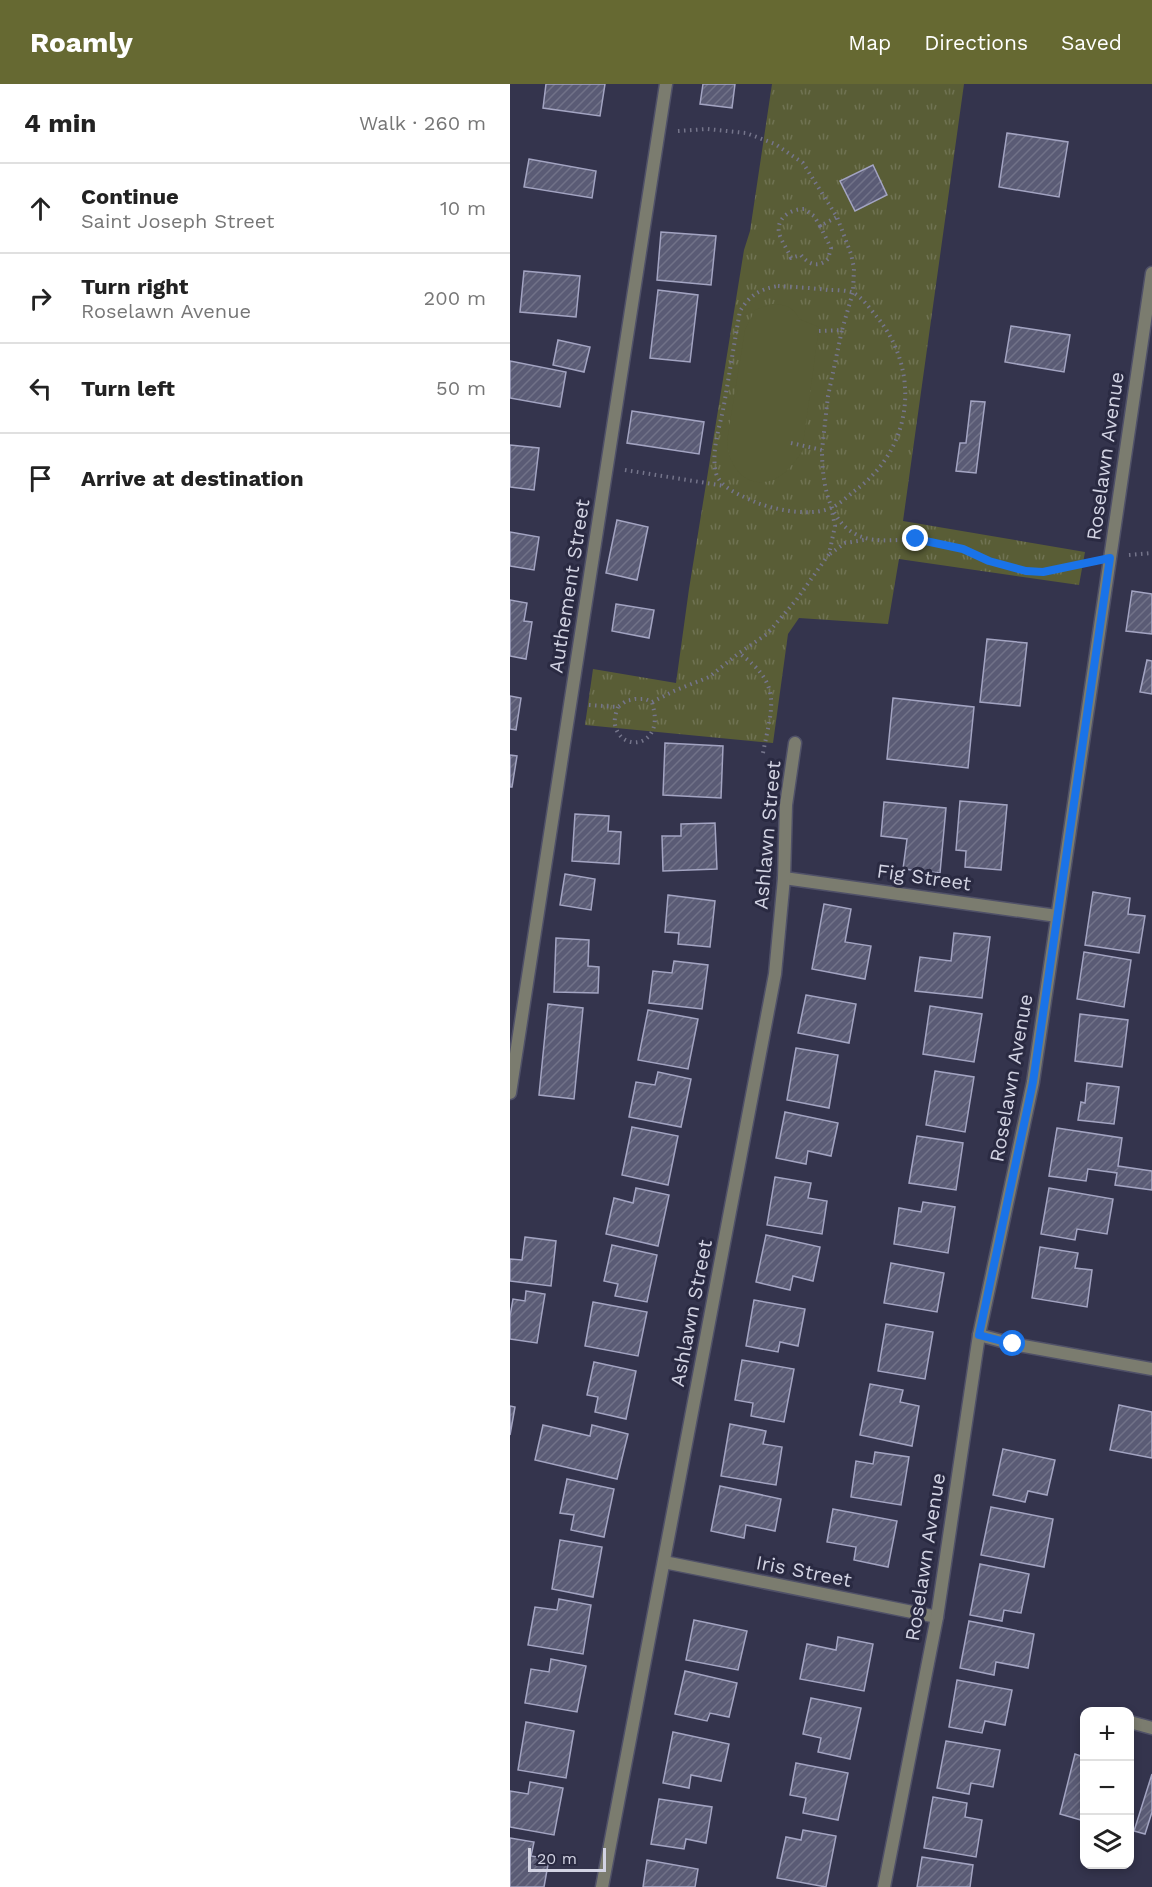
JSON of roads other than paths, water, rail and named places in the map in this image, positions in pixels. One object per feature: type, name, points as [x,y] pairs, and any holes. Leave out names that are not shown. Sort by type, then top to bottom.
[{"type":"street","name":"Authement Street","points":[[510,1093],[666,84]]},
{"type":"street","name":"Roselawn Avenue","points":[[884,1887],[937,1617],[979,1335],[1033,1082],[1152,273]]},
{"type":"street","name":"Ashlawn Street","points":[[602,1887],[775,974],[784,878],[786,805],[795,742]]},
{"type":"street","name":"Fig Street","points":[[784,878],[1057,916]]},
{"type":"street","points":[[979,1335],[1013,1344],[1151,1366]]},
{"type":"street","name":"Iris Street","points":[[664,1562],[937,1617]]},
{"type":"street","points":[[1134,1723],[1152,1728]]}]
